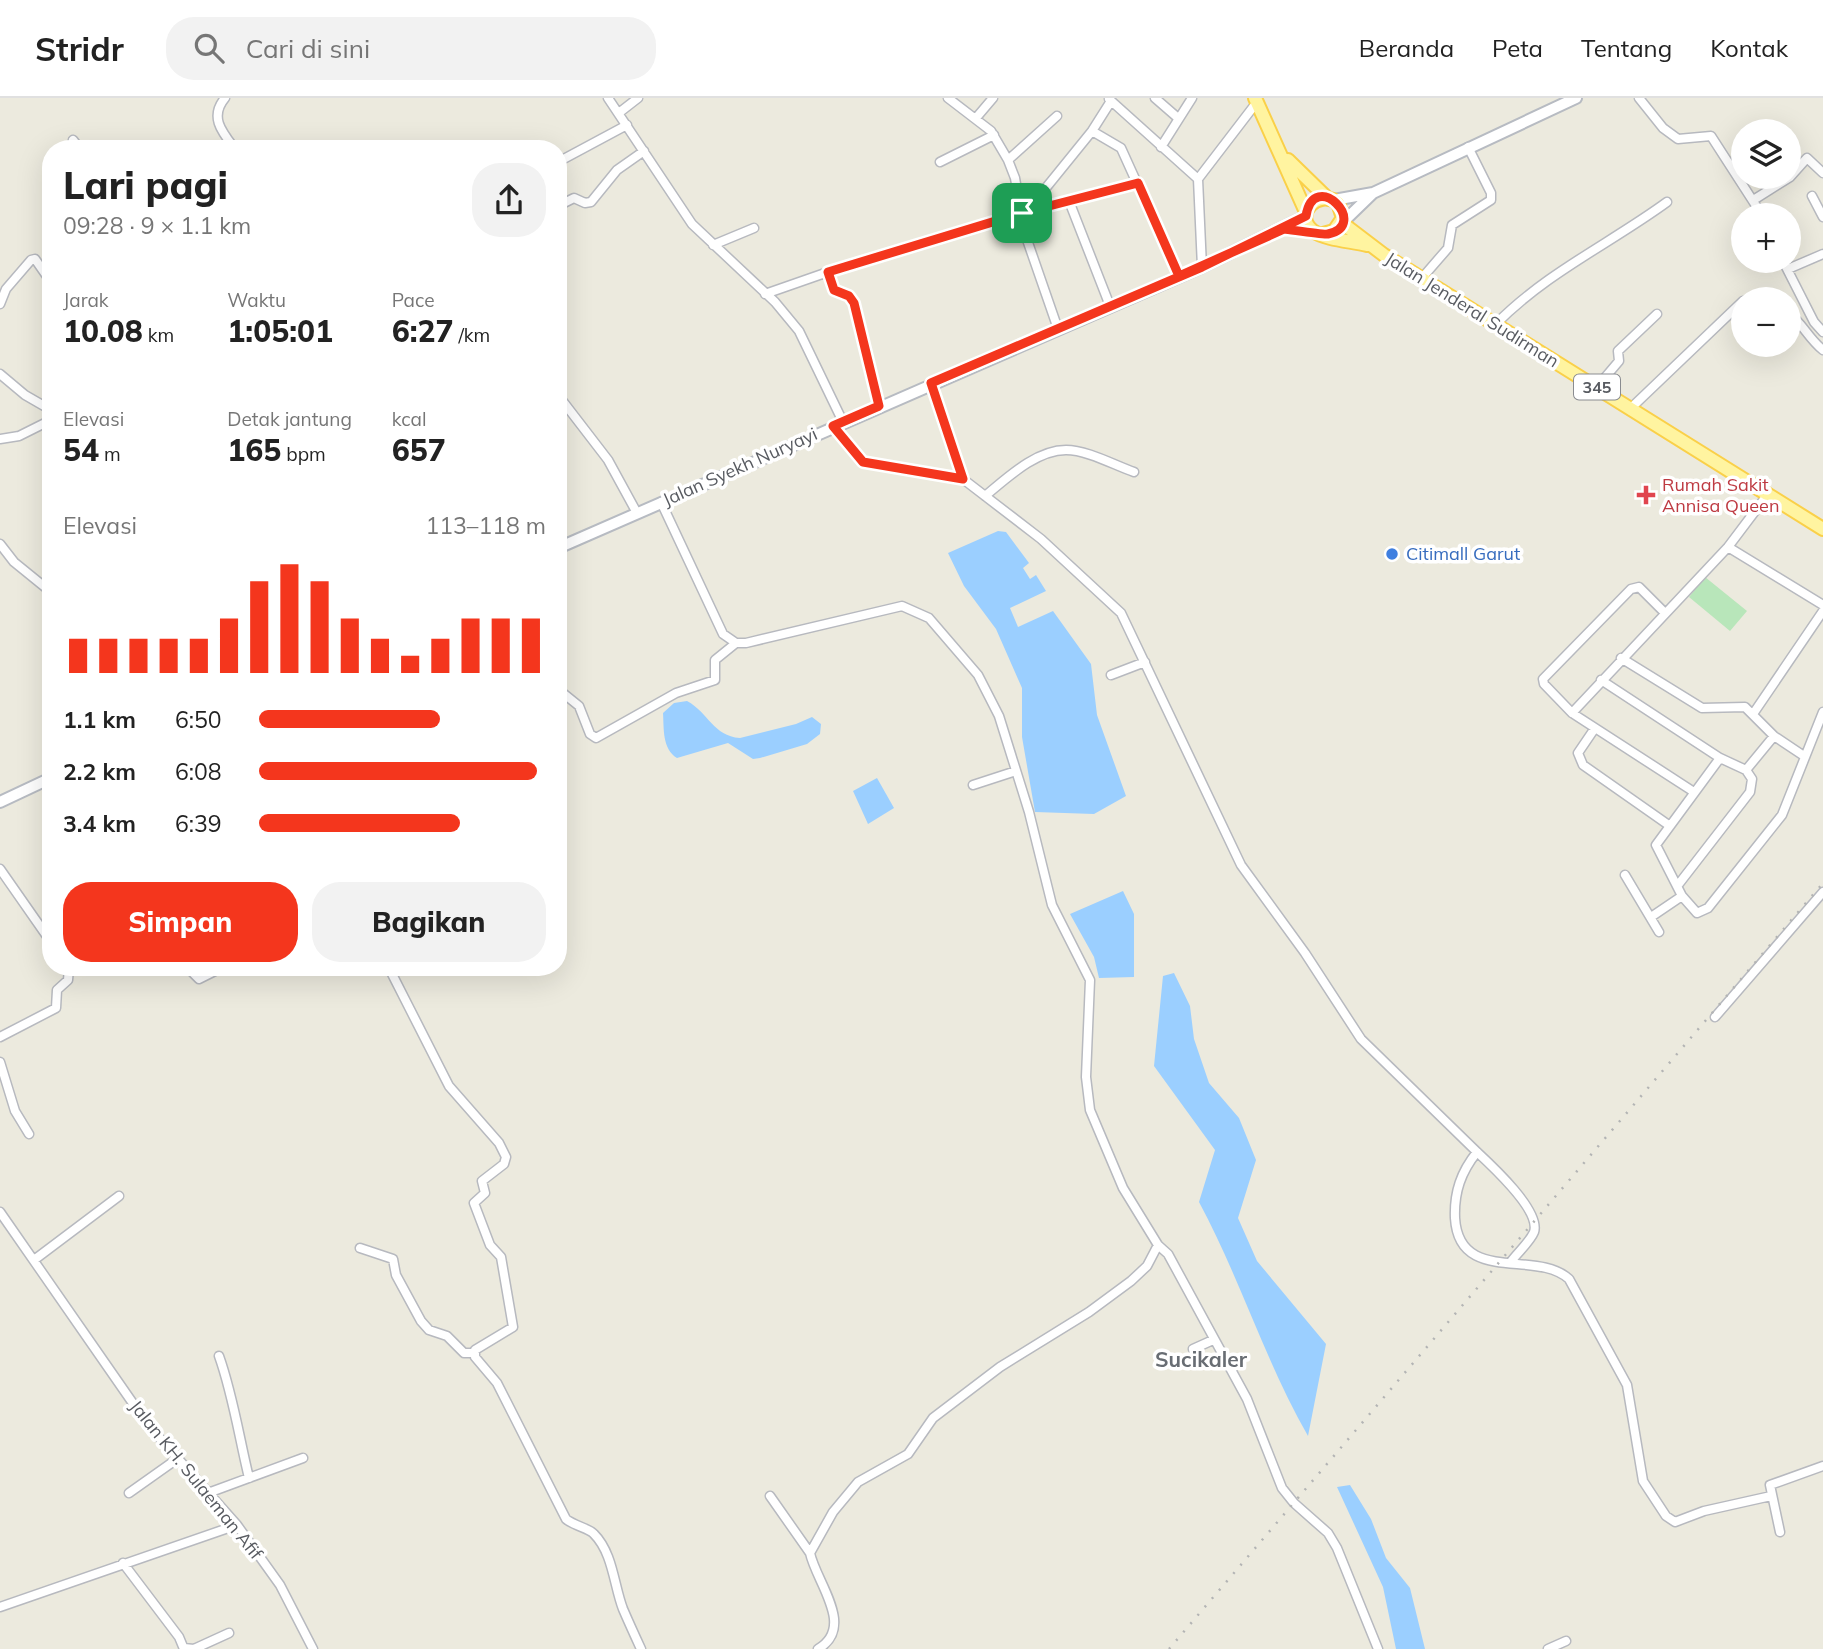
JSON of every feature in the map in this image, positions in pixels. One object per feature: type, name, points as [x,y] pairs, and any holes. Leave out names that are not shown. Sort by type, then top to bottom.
[{"type":"main road","points":[[1306,214],[1316,200],[1373,193],[1576,98]]},
{"type":"main road","points":[[1256,100],[1306,214],[1318,232]]},
{"type":"main road","points":[[1282,155],[1343,213],[1342,223]]},
{"type":"main road","points":[[1284,229],[1334,231],[1373,193]]},
{"type":"main road","name":"Jalan Syekh Nuryayi","points":[[567,544],[1202,267],[1284,229],[1306,214]]},
{"type":"main road","name":"Jalan Jenderal Sudirman","points":[[1342,223],[1371,246],[1823,529]]},
{"type":"main road","name":"Jalan Jenderal Sudirman","points":[[1318,232],[1371,246]]},
{"type":"main road","points":[[0,802],[42,782]]},
{"type":"street","points":[[225,98],[218,108],[219,128],[228,140]]},
{"type":"street","points":[[608,98],[687,218],[765,294],[802,335],[838,424],[863,462],[963,479],[1041,539],[1121,613],[1241,865],[1305,953],[1362,1039],[1517,1191],[1534,1224],[1534,1232],[1510,1263]]},
{"type":"street","points":[[620,113],[638,98]]},
{"type":"street","points":[[948,98],[994,135],[1008,160],[1024,231],[1059,329]]},
{"type":"street","points":[[976,118],[993,98]]},
{"type":"street","points":[[1155,98],[1178,118]]},
{"type":"street","points":[[1161,146],[1192,98]]},
{"type":"street","points":[[1639,98],[1663,128],[1678,139],[1711,136],[1757,203]]},
{"type":"street","points":[[1018,200],[1045,189],[1092,131],[1109,100],[1198,179]]},
{"type":"street","points":[[1202,267],[1198,179],[1256,100]]},
{"type":"street","points":[[1008,160],[1057,116]]},
{"type":"street","points":[[567,157],[627,125]]},
{"type":"street","points":[[1092,131],[1121,148],[1179,276]]},
{"type":"street","points":[[940,162],[994,135]]},
{"type":"street","points":[[1422,278],[1448,248],[1452,225],[1491,200],[1491,193],[1468,147]]},
{"type":"street","points":[[567,202],[574,198],[585,204],[591,202],[617,170],[644,151]]},
{"type":"street","points":[[1755,199],[1790,177],[1807,158],[1823,173]]},
{"type":"street","points":[[765,294],[1022,213],[1138,183]]},
{"type":"street","points":[[1812,197],[1823,216]]},
{"type":"street","points":[[1069,201],[1110,306]]},
{"type":"street","points":[[1496,324],[1513,306],[1580,257],[1630,229],[1667,202]]},
{"type":"street","points":[[713,245],[754,228]]},
{"type":"street","points":[[1801,265],[1822,257]]},
{"type":"street","points":[[0,304],[6,289],[30,260],[35,259],[42,268]]},
{"type":"street","points":[[828,272],[834,290],[849,296],[854,303],[879,406]]},
{"type":"street","points":[[1790,273],[1814,322],[1823,332]]},
{"type":"street","points":[[1631,408],[1731,313]]},
{"type":"street","points":[[1597,387],[1619,361],[1618,351],[1657,314]]},
{"type":"street","points":[[1801,322],[1808,337],[1823,351]]},
{"type":"street","points":[[0,374],[42,405]]},
{"type":"street","points":[[931,383],[963,479]]},
{"type":"street","points":[[567,407],[608,460],[637,513]]},
{"type":"street","points":[[0,439],[27,433],[42,425]]},
{"type":"street","points":[[985,496],[1022,467],[1057,451],[1075,452],[1134,472]]},
{"type":"street","points":[[1572,713],[1664,612],[1728,547],[1768,494]]},
{"type":"street","points":[[661,502],[723,634],[736,643]]},
{"type":"street","points":[[0,544],[14,562],[42,585]]},
{"type":"street","points":[[1728,547],[1823,605]]},
{"type":"street","points":[[1664,612],[1639,587],[1631,589],[1544,675],[1544,684],[1572,713],[1694,792]]},
{"type":"street","points":[[567,696],[579,706],[590,734],[596,738],[676,693],[715,680],[715,660],[736,643],[902,606],[922,613],[978,675],[999,716],[1052,905],[1090,979],[1086,1077],[1090,1110],[1123,1188],[1158,1245],[1168,1254],[1247,1399],[1282,1488],[1294,1503],[1328,1533],[1337,1548],[1378,1649]]},
{"type":"street","points":[[1753,714],[1823,611]]},
{"type":"street","points":[[1621,658],[1702,708],[1708,710],[1739,706],[1753,714],[1774,736],[1804,756]]},
{"type":"street","points":[[1111,675],[1145,662]]},
{"type":"street","points":[[1601,680],[1720,758],[1746,770],[1752,779],[1750,792],[1678,885]]},
{"type":"street","points":[[1720,758],[1656,845],[1682,896],[1697,913],[1707,908],[1782,815],[1823,712]]},
{"type":"street","points":[[1595,728],[1578,752],[1583,765],[1670,826]]},
{"type":"street","points":[[1746,770],[1774,736]]},
{"type":"street","points":[[973,785],[1016,771]]},
{"type":"street","points":[[0,869],[42,929]]},
{"type":"street","points":[[1625,875],[1659,932]]},
{"type":"street","points":[[1715,1017],[1823,892]]},
{"type":"street","points":[[1651,918],[1682,896]]},
{"type":"street","points":[[0,1037],[56,1009],[57,990],[67,981],[68,976]]},
{"type":"street","points":[[360,1248],[393,1259],[396,1275],[424,1325],[447,1336],[464,1353],[474,1353],[485,1342],[513,1328],[501,1257],[490,1245],[474,1203],[485,1193],[482,1181],[504,1164],[506,1157],[499,1143],[449,1086],[393,976]]},
{"type":"street","points":[[0,1062],[15,1111],[29,1134]]},
{"type":"street","points":[[1477,1152],[1455,1194],[1456,1230],[1474,1255],[1552,1269],[1569,1279],[1627,1385],[1641,1476],[1666,1516],[1675,1521],[1704,1511],[1771,1496]]},
{"type":"street","points":[[34,1260],[118,1196]]},
{"type":"street","name":"Jalan KH. Sulaeman Afif","points":[[0,1212],[148,1425],[237,1525],[280,1585],[313,1649]]},
{"type":"street","points":[[810,1553],[834,1512],[858,1482],[908,1454],[933,1418],[1000,1367],[1122,1289],[1147,1266],[1158,1245]]},
{"type":"street","points":[[1193,1349],[1213,1340]]},
{"type":"street","points":[[474,1353],[496,1383],[566,1519],[575,1527],[592,1531],[597,1537],[616,1578],[622,1607],[641,1649]]},
{"type":"street","points":[[219,1356],[231,1391],[234,1420],[249,1478]]},
{"type":"street","points":[[208,1493],[303,1458]]},
{"type":"street","points":[[129,1493],[177,1459]]},
{"type":"street","points":[[1780,1532],[1769,1488],[1773,1482],[1823,1466]]},
{"type":"street","points":[[770,1496],[810,1553],[835,1618],[829,1639],[821,1648]]},
{"type":"street","points":[[0,1607],[237,1525]]},
{"type":"street","points":[[124,1563],[179,1637],[184,1649],[194,1649],[229,1633]]},
{"type":"street","points":[[1548,1649],[1566,1641]]},
{"type":"green space","points":[[1705,577],[1747,611],[1730,631],[1689,597]]},
{"type":"water","points":[[998,531],[1006,532],[1029,563],[1023,568],[1030,579],[1036,575],[1046,591],[1010,608],[1018,627],[1053,611],[1091,664],[1097,715],[1126,796],[1094,814],[1035,812],[1022,737],[1022,688],[996,629],[964,586],[948,553]]},
{"type":"water","points":[[687,701],[717,729],[731,736],[740,738],[796,724],[812,717],[821,724],[820,734],[807,744],[760,758],[753,759],[728,743],[677,758],[666,744],[663,713],[674,703]]},
{"type":"water","points":[[877,778],[894,808],[868,824],[853,791]]},
{"type":"water","points":[[1123,891],[1134,914],[1134,977],[1099,978],[1094,957],[1070,914]]},
{"type":"water","points":[[1174,973],[1190,1006],[1194,1039],[1209,1083],[1239,1118],[1256,1160],[1238,1218],[1257,1261],[1326,1344],[1308,1436],[1199,1202],[1215,1150],[1154,1066],[1163,976]]},
{"type":"water","points":[[1350,1485],[1371,1519],[1386,1558],[1410,1588],[1425,1649],[1396,1649],[1383,1587],[1337,1487]]},
{"type":"railway","points":[[1169,1649],[1823,883]]},
{"type":"place","name":"Rumah Sakit Annisa Queen","points":[[1646,495]]},
{"type":"place","name":"Citimall Garut","points":[[1392,554]]},
{"type":"district","name":"Sucikaler","points":[[1201,1360]]},
{"type":"route","points":[[1022,213],[828,272],[834,290],[838,294],[849,296],[854,303],[879,406],[833,426],[849,449],[863,462],[963,479],[931,383],[1202,267],[1282,230],[1306,216],[1308,207],[1316,200],[1326,197],[1334,200],[1341,208],[1343,218],[1339,228],[1329,234],[1313,230],[1284,229],[1282,230],[1202,267],[1179,276],[1138,183],[1022,213]]}]
